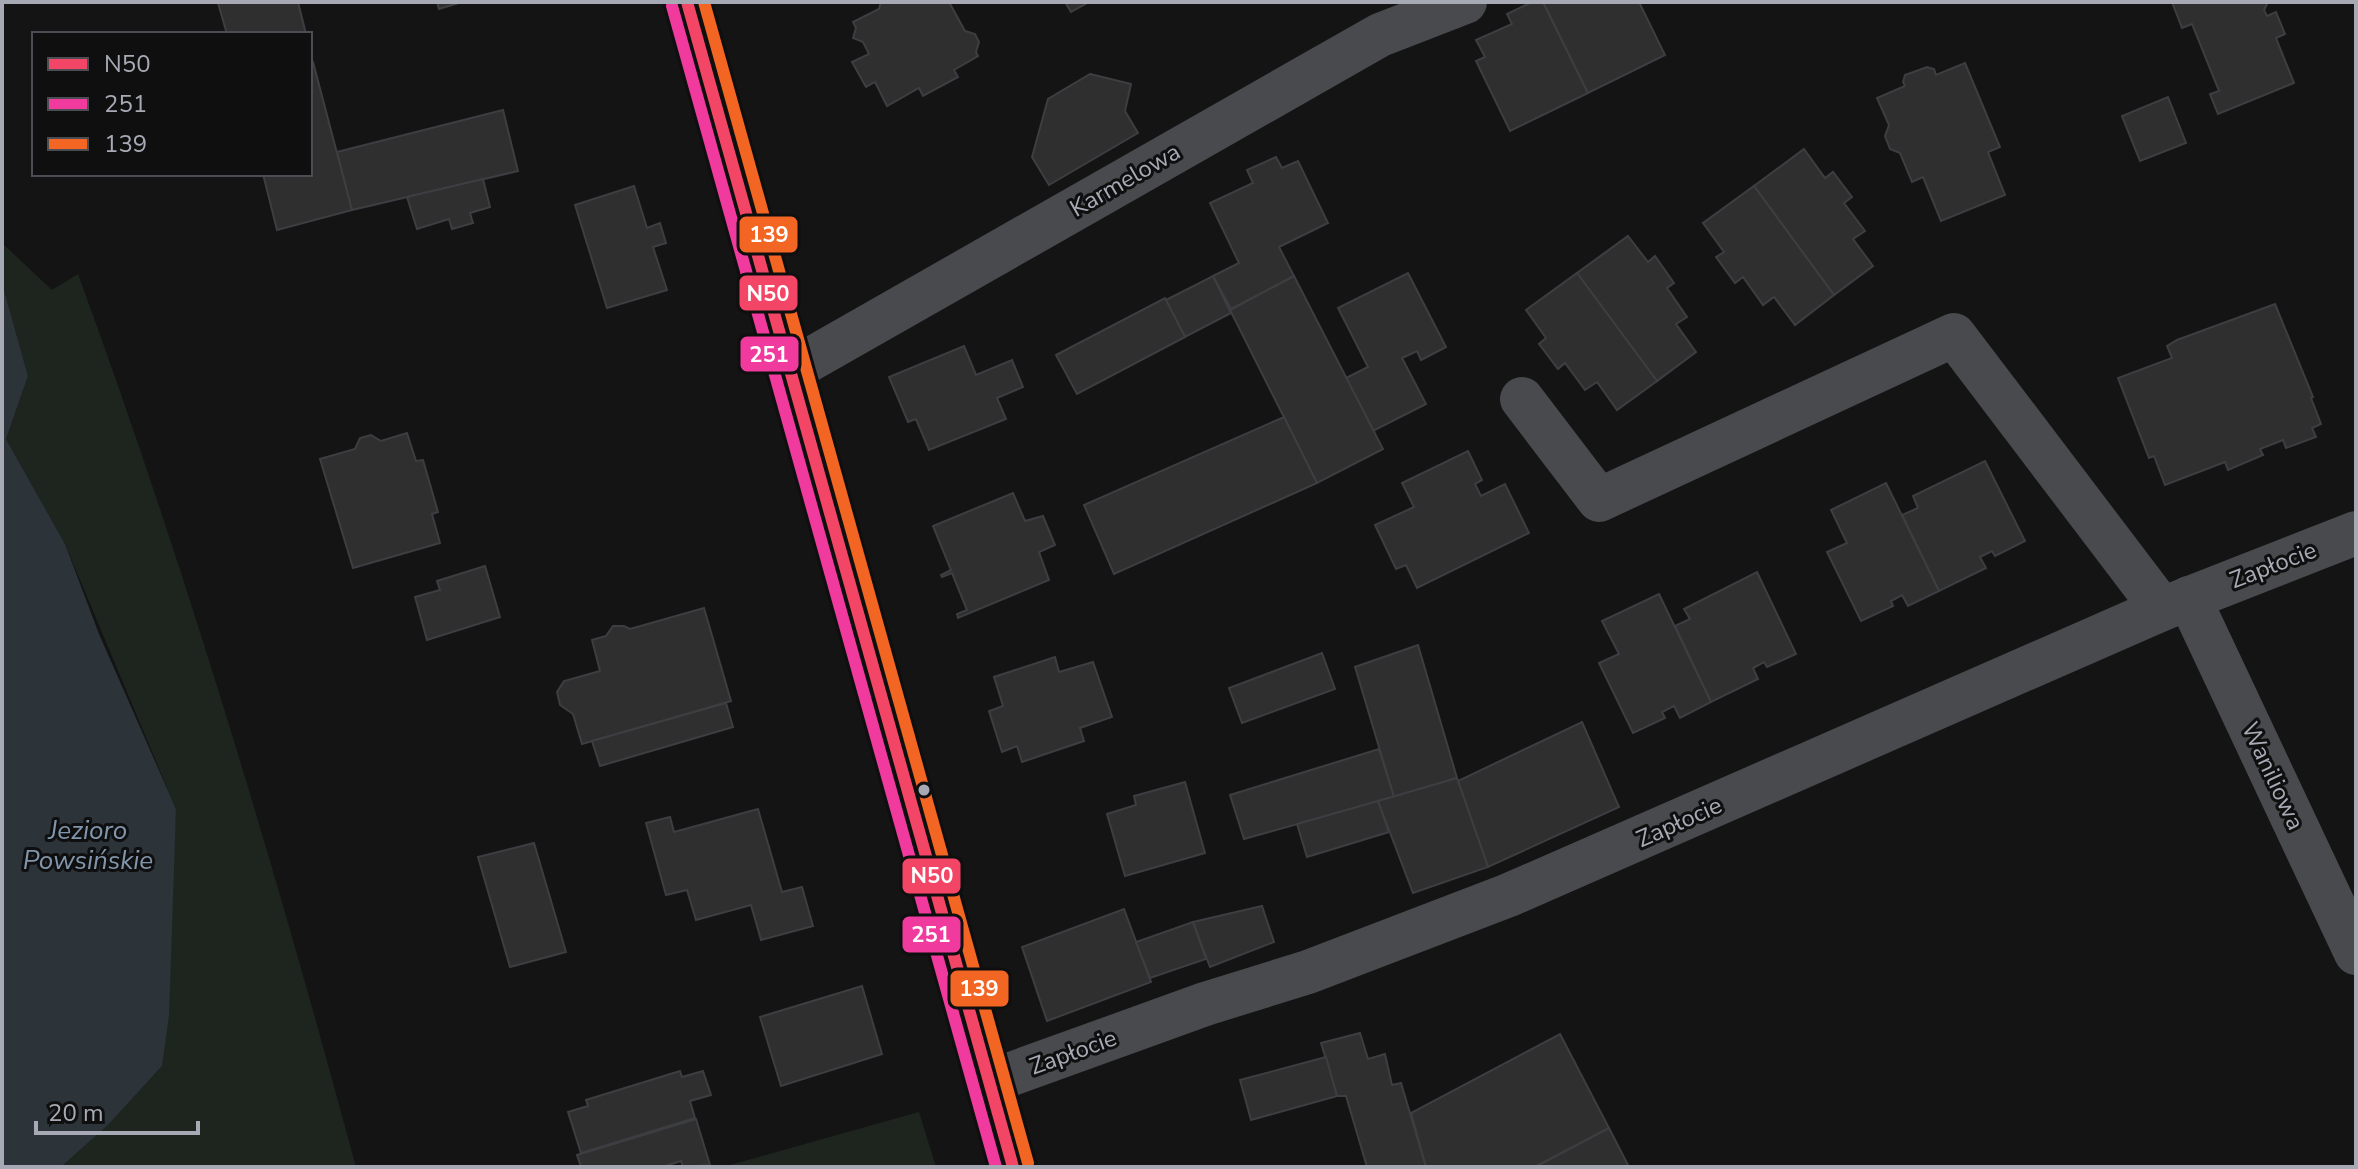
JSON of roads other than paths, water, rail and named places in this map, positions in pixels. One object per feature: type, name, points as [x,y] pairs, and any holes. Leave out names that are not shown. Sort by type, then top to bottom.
[{"type":"street","points":[[687,2],[1013,1167]]},
{"type":"street","name":"Karmelowa","points":[[790,371],[1380,35],[1465,2]]},
{"type":"street","name":"Waniliowa","points":[[1522,399],[1599,500],[1954,335],[2176,604],[2356,953]]},
{"type":"street","name":"Zapłocie","points":[[989,1082],[1205,1004],[1308,972],[1509,895],[2176,604],[2356,533]]},
{"type":"water","name":"Jezioro Powsińskie","points":[[2,283],[28,376],[6,439],[65,544],[99,634],[176,809],[169,1015],[162,1066],[109,1124],[61,1167],[2,1167]]}]
